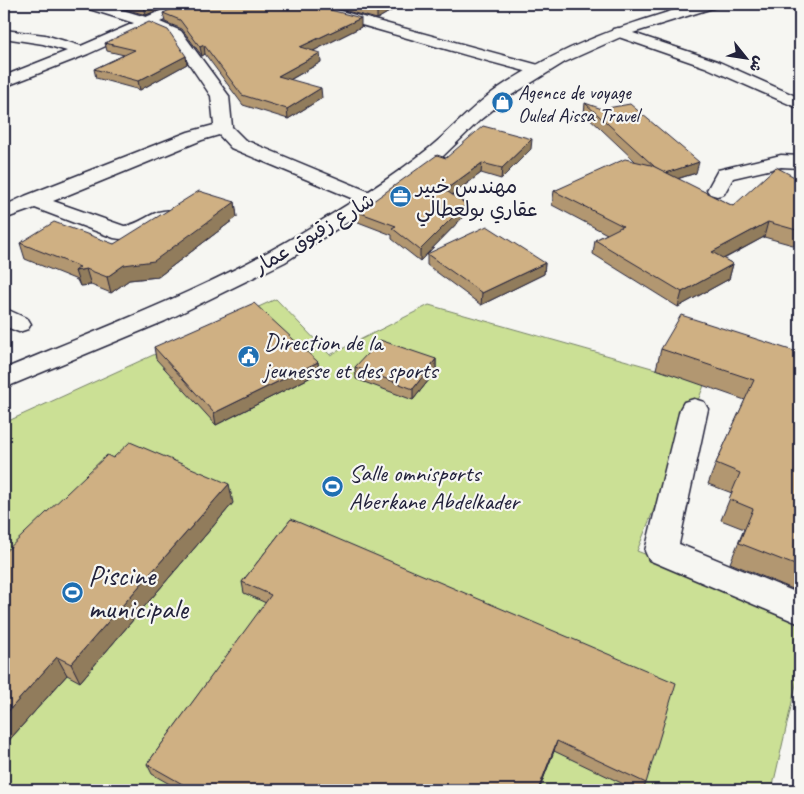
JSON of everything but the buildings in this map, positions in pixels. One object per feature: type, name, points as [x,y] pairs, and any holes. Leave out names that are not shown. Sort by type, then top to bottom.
[{"type":"street","points":[[88,4],[166,28],[176,34],[220,96],[223,128],[238,144],[370,200]]},
{"type":"street","points":[[4,82],[82,51],[188,4]]},
{"type":"street","points":[[320,4],[317,6],[321,10],[404,31],[435,44],[540,70]]},
{"type":"street","name":"شارع زقيوق عمار","points":[[4,379],[158,315],[247,273],[370,200],[442,147],[478,112],[575,49],[664,16],[711,4]]},
{"type":"street","points":[[618,32],[711,64],[800,104]]},
{"type":"street","points":[[6,37],[45,40],[82,51]]},
{"type":"street","points":[[4,213],[32,200],[195,136],[223,128]]},
{"type":"street","points":[[717,190],[725,174],[781,161],[800,162]]},
{"type":"street","points":[[32,200],[129,233],[136,232],[186,204]]},
{"type":"street","points":[[694,409],[661,551],[800,609]]},
{"type":"green space","name":"Salle omnisports Aberkane Abdelkader","points":[[276,299],[330,355],[429,305],[705,383],[637,551],[800,616],[800,667],[772,790],[4,790],[4,423]]},
{"type":"place","name":"Agence de voyage Ouled Aissa Travel","points":[[502,103]]},
{"type":"place","name":"مهندس خبير عقاري بولعطالي","points":[[400,197]]},
{"type":"place","name":"Direction de la jeunesse et des sports","points":[[248,356]]},
{"type":"place","name":"Salle omnisports Aberkane Abdelkader","points":[[333,487]]},
{"type":"place","name":"Piscine municipale","points":[[72,592]]}]
